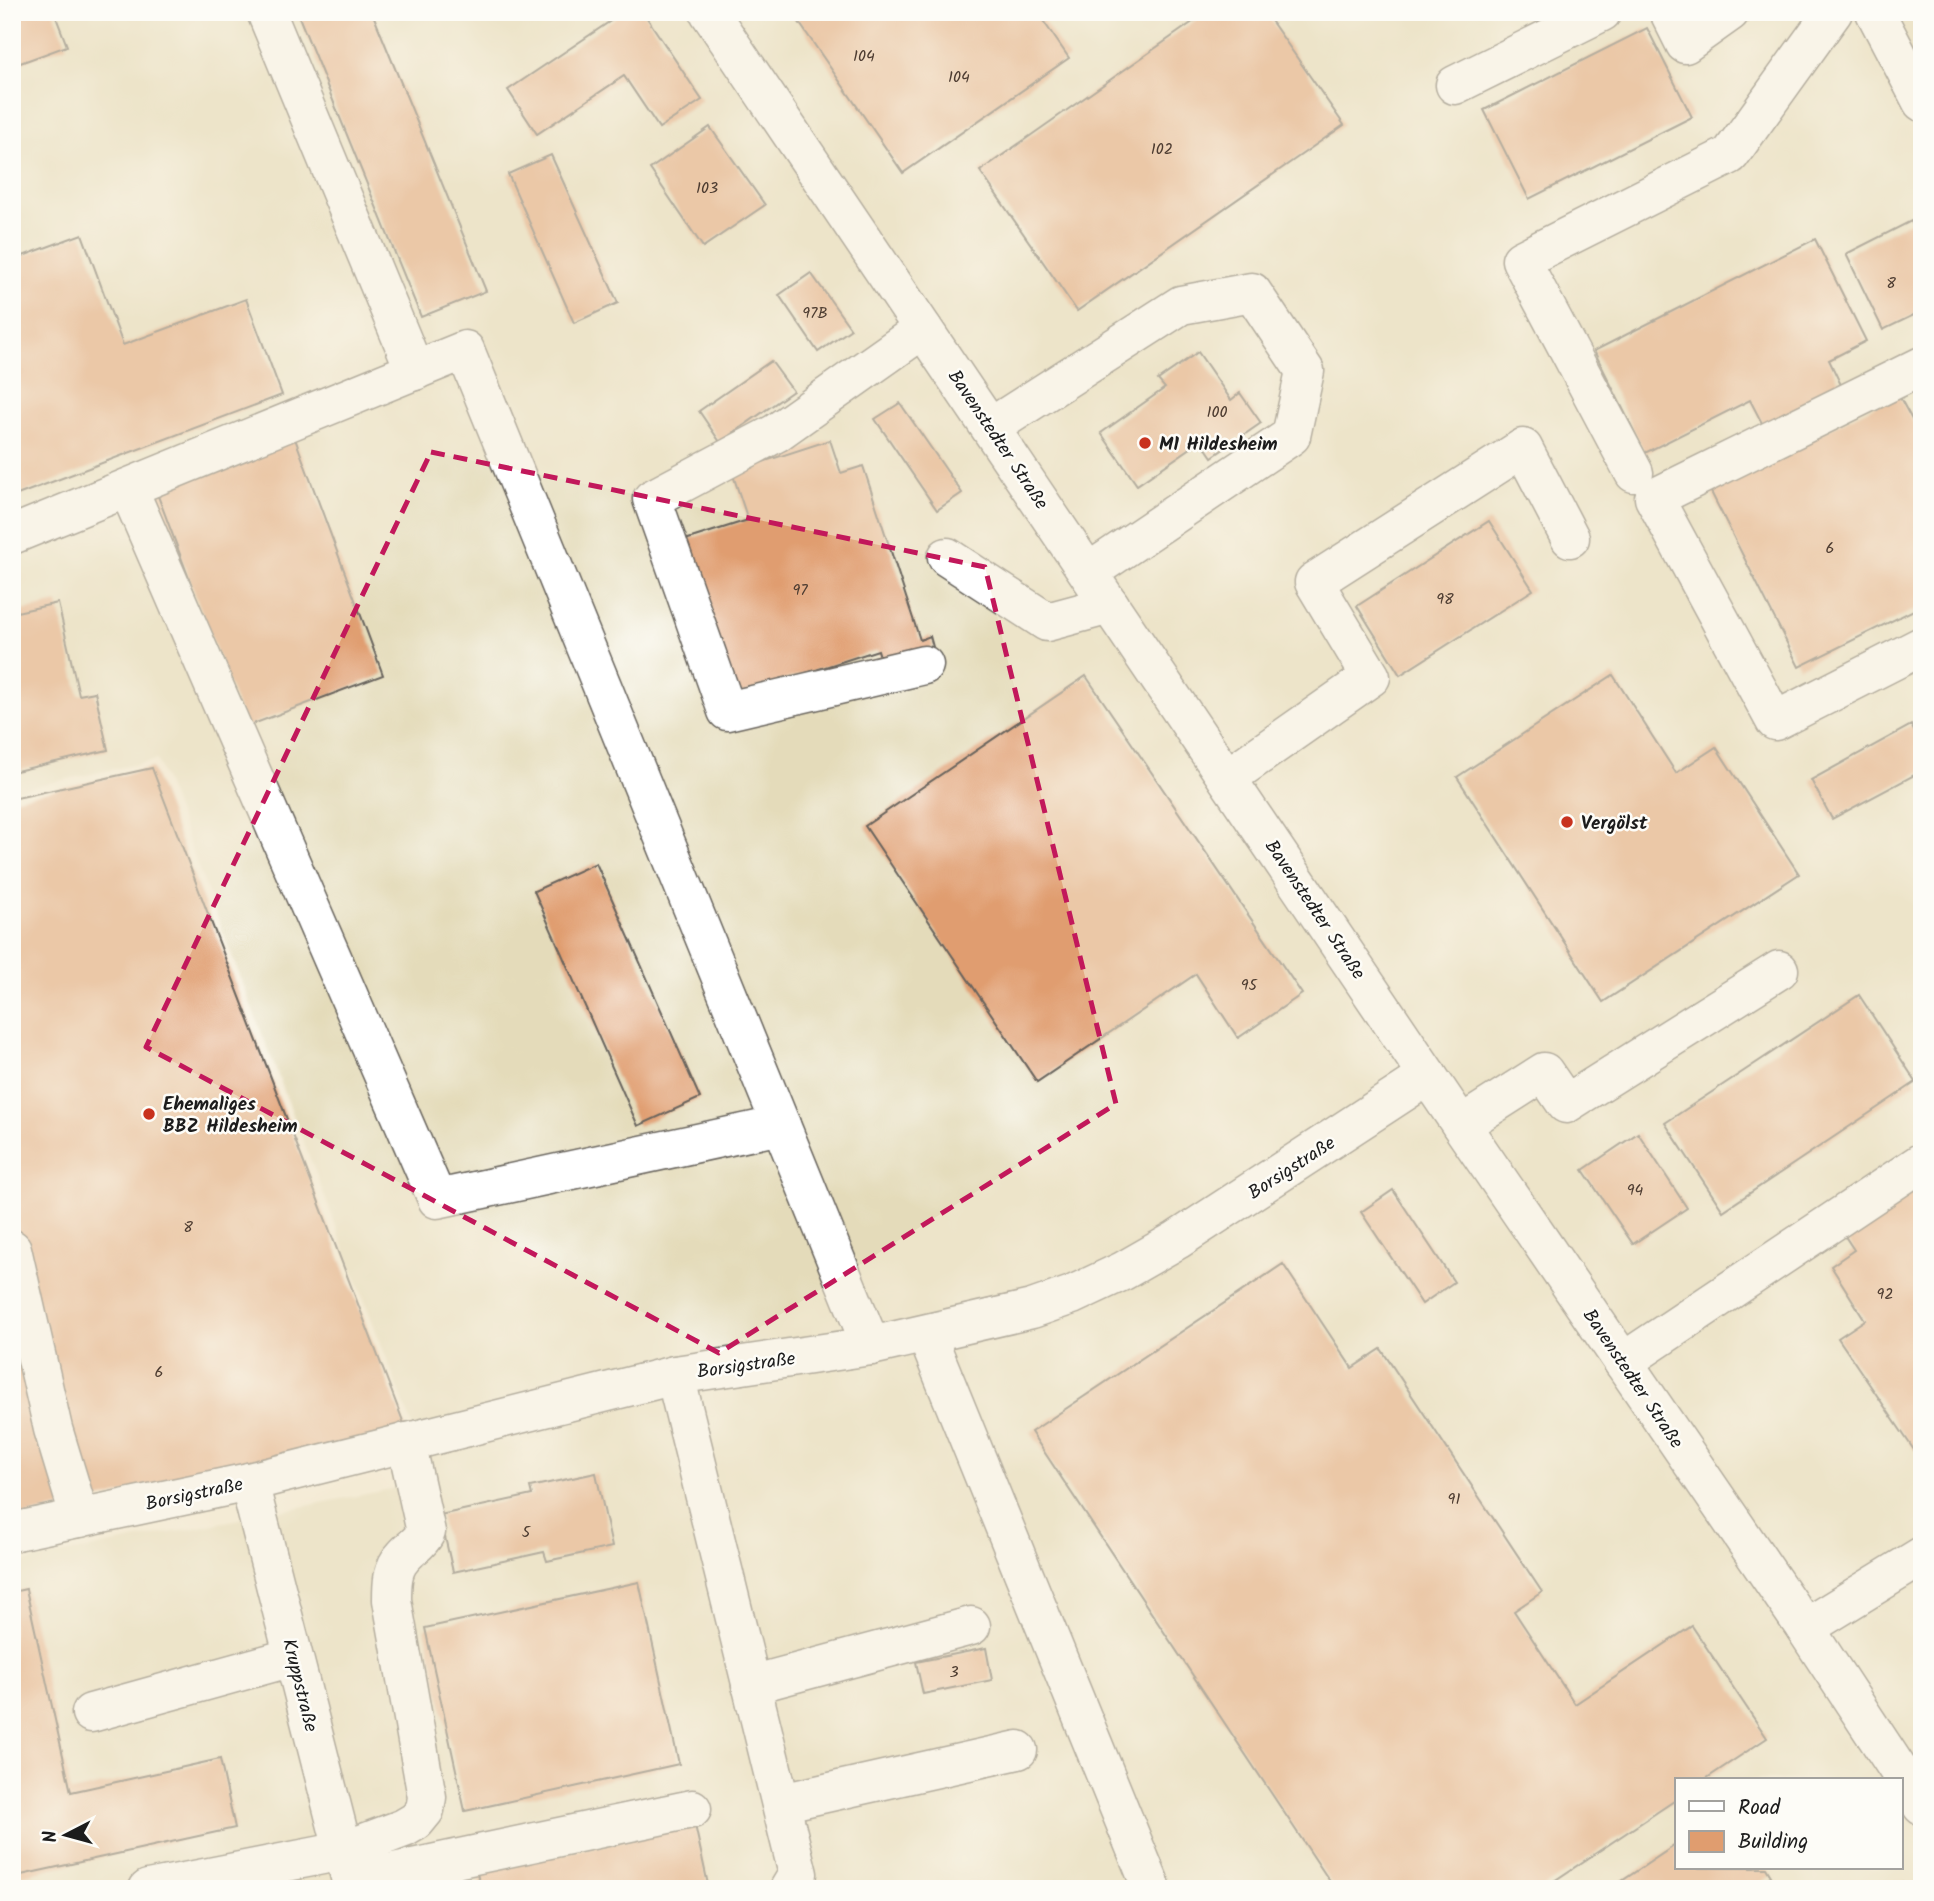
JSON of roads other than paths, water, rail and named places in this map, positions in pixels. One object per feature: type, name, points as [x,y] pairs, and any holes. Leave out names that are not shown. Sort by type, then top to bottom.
[{"type":"street","points":[[266,12],[415,371]]},
{"type":"street","name":"Bavenstedter Straße","points":[[709,12],[1461,1125],[1805,1628],[1922,1806]]},
{"type":"street","points":[[1455,85],[1602,12]]},
{"type":"street","points":[[1669,12],[1685,44],[1730,12]]},
{"type":"street","points":[[1634,473],[1521,260],[1730,155],[1833,12]]},
{"type":"street","points":[[1875,12],[1922,102]]},
{"type":"street","points":[[991,427],[1181,305],[1252,292],[1305,371],[1291,436],[1089,572]]},
{"type":"street","points":[[923,329],[776,433],[652,499],[727,711],[924,665]]},
{"type":"street","points":[[12,535],[465,350],[872,1346]]},
{"type":"street","points":[[1922,366],[1654,498],[1775,722],[1922,646]]},
{"type":"street","points":[[1227,778],[1371,677],[1314,582],[1523,448],[1570,538]]},
{"type":"street","points":[[128,488],[438,1199],[780,1125]]},
{"type":"street","points":[[947,557],[1047,622],[1110,605]]},
{"type":"street","points":[[1461,1125],[1544,1072],[1566,1104],[1779,970]]},
{"type":"street","name":"Borsigstraße","points":[[12,1532],[249,1482],[676,1375],[872,1346],[1032,1308],[1072,1295],[1124,1271],[1233,1205],[1428,1076]]},
{"type":"street","points":[[1623,1362],[1922,1162]]},
{"type":"street","points":[[12,1249],[53,1429],[80,1518]]},
{"type":"street","points":[[926,1334],[1152,1889]]},
{"type":"street","points":[[676,1375],[798,1874],[789,1889]]},
{"type":"street","points":[[349,1874],[416,1821],[425,1810],[427,1797],[392,1600],[392,1579],[401,1558],[421,1542],[426,1532],[406,1442]]},
{"type":"street","name":"Kruppstraße","points":[[249,1482],[349,1874]]},
{"type":"street","points":[[1805,1628],[1922,1556]]},
{"type":"street","points":[[751,1685],[971,1626]]},
{"type":"street","points":[[91,1713],[293,1657]]},
{"type":"street","points":[[781,1804],[1018,1749]]},
{"type":"street","points":[[148,1889],[349,1874],[692,1809]]},
{"type":"place","name":"M1 Hildesheim","points":[[1145,443]]},
{"type":"place","name":"Vergölst","points":[[1567,822]]},
{"type":"place","name":"Ehemaliges BBZ Hildesheim","points":[[149,1114]]}]
